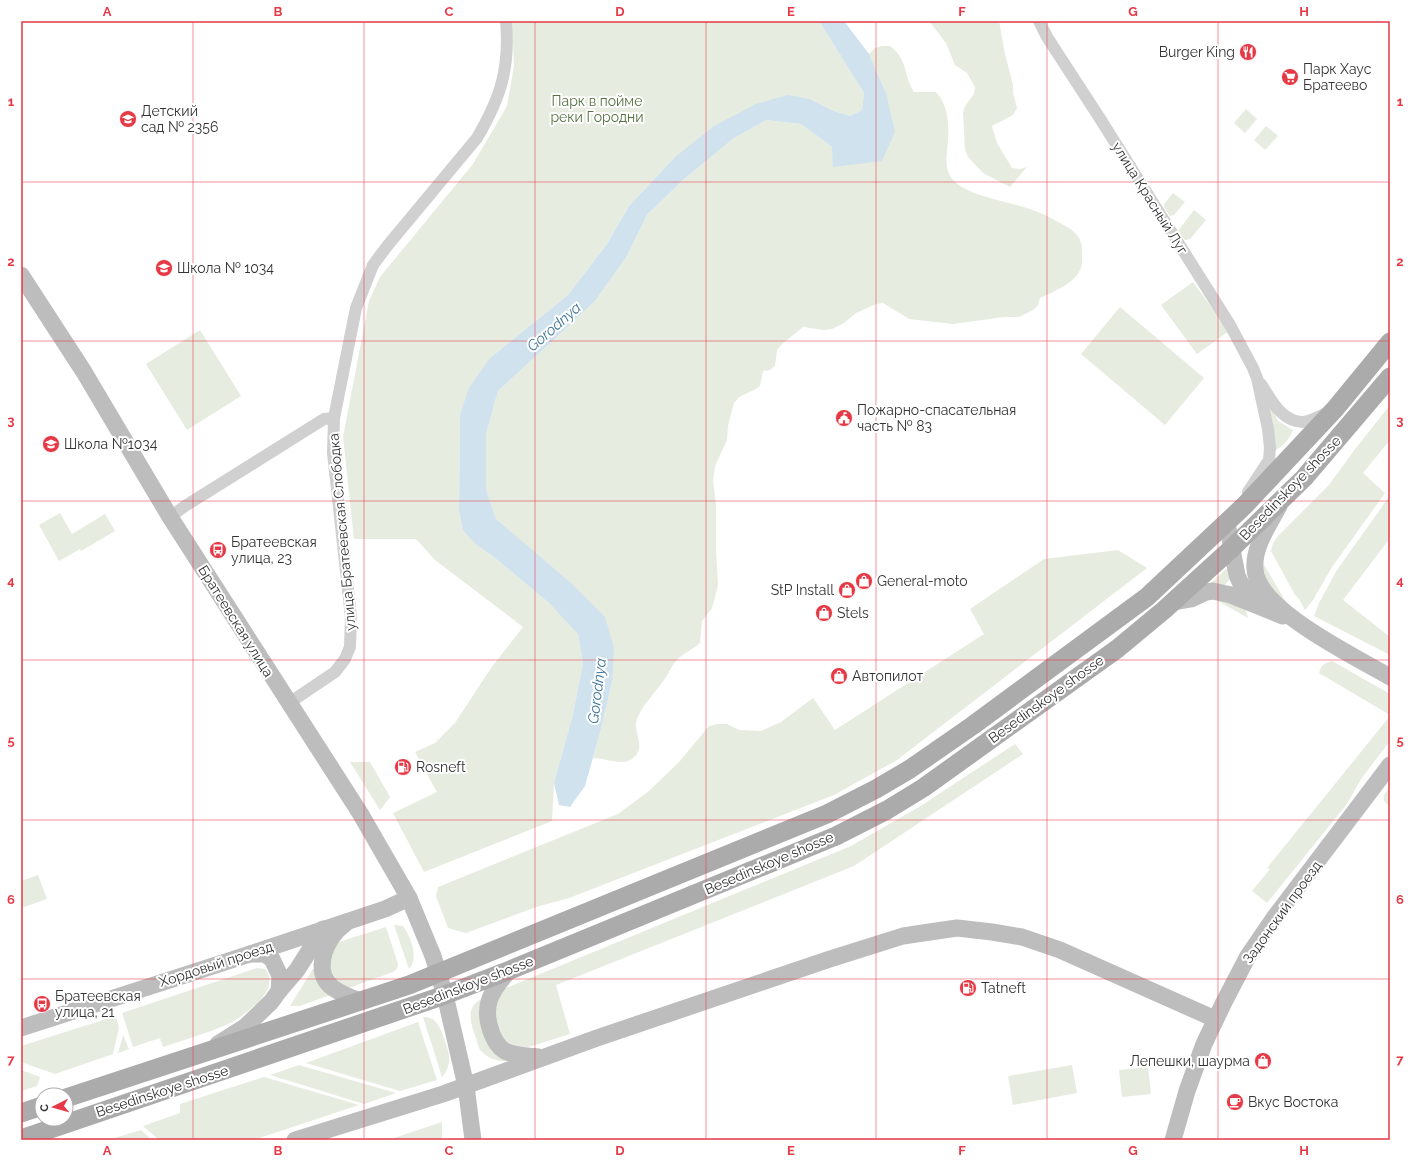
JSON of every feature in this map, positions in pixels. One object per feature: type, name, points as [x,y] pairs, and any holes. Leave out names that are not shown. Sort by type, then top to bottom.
[{"type":"main road","name":"Besedinskoye shosse","points":[[74,1095],[409,985],[642,891],[827,814],[876,790],[910,769],[972,726],[1147,597],[1244,506],[1335,409],[1390,342]]},
{"type":"main road","name":"Besedinskoye shosse","points":[[21,1139],[445,995],[510,970],[836,836],[887,810],[923,788],[1117,649],[1174,602],[1281,502],[1323,456],[1390,377]]},
{"type":"main road","points":[[21,1113],[34,1109]]},
{"type":"street","name":"улица Братеевская Слободка","points":[[289,703],[335,672],[345,659],[350,646],[351,617],[333,453],[334,418],[356,308],[373,265],[477,138],[486,122],[503,82],[506,62],[506,21]]},
{"type":"street","name":"улица Красный Луг","points":[[1038,21],[1104,123],[1230,325],[1243,347],[1257,378],[1276,408],[1293,420],[1304,422],[1335,409]]},
{"type":"street","name":"Братеевская улица","points":[[21,275],[84,372],[170,517],[360,813],[409,898],[433,956],[445,995],[466,1086],[473,1140]]},
{"type":"street","name":"улица Красный Луг","points":[[1244,506],[1249,489],[1269,460],[1270,448],[1268,429],[1257,378]]},
{"type":"street","points":[[170,517],[185,506],[324,419],[334,418]]},
{"type":"street","points":[[1281,502],[1261,540],[1255,560],[1256,578],[1267,596],[1296,622]]},
{"type":"street","points":[[1227,523],[1240,582],[1255,604]]},
{"type":"street","points":[[1174,602],[1191,599],[1206,592],[1213,591],[1231,595],[1296,622],[1390,677]]},
{"type":"street","name":"Задонский проезд","points":[[1173,1140],[1187,1091],[1204,1044],[1215,1019],[1245,963],[1260,938],[1390,765]]},
{"type":"street","name":"Хордовый проезд","points":[[21,1028],[385,909],[409,898]]},
{"type":"street","points":[[349,920],[336,932],[323,954],[323,972],[326,980],[332,988],[361,1001]]},
{"type":"street","points":[[295,1140],[466,1086],[543,1058],[881,943],[924,933],[957,928],[1022,937],[1060,950],[1215,1019]]},
{"type":"street","points":[[203,1053],[245,1027],[263,1010],[297,970],[323,929]]},
{"type":"street","points":[[250,954],[265,954],[272,960],[280,976],[279,991]]},
{"type":"street","points":[[510,970],[501,979],[488,1000],[487,1016],[491,1031],[497,1043],[507,1052],[543,1058]]},
{"type":"green space","name":"Парк в пойме реки Городни","points":[[512,21],[819,21],[864,93],[862,110],[850,116],[834,111],[810,99],[674,158],[629,206],[607,244],[568,295],[490,358],[460,415],[459,510],[463,529],[474,543],[495,558],[549,603],[578,633],[583,663],[573,714],[554,783],[552,821],[424,872],[393,813],[437,792],[415,752],[435,743],[455,723],[491,668],[523,627],[435,560],[416,539],[354,539],[343,437],[369,301],[380,277],[473,164],[507,106],[514,66]]},
{"type":"green space","points":[[929,21],[999,21],[1017,108],[1013,115],[992,126],[997,143],[1012,168],[1020,169],[1027,167],[1010,187],[983,173],[968,157],[965,150],[963,113],[965,106],[974,94],[975,87],[967,73],[955,65],[946,43]]},
{"type":"green space","points":[[890,46],[900,57],[914,92],[936,92],[943,102],[947,115],[948,128],[947,167],[948,172],[954,181],[966,190],[1032,210],[1069,228],[1077,234],[1081,243],[1082,265],[1075,277],[1070,282],[1040,298],[1038,305],[1033,310],[1019,317],[1004,317],[953,324],[909,319],[883,303],[876,304],[856,313],[844,323],[832,329],[824,330],[803,327],[781,345],[777,350],[775,366],[770,370],[763,371],[760,386],[739,397],[734,403],[728,426],[727,440],[715,466],[713,481],[716,504],[718,586],[712,608],[702,621],[700,643],[676,661],[642,710],[636,724],[639,744],[637,754],[632,759],[624,762],[593,758],[612,682],[528,547],[496,519],[486,489],[486,434],[498,391],[595,301],[627,256],[647,215],[683,180],[734,138],[766,120],[801,124],[832,147],[886,93],[869,54],[875,48]]},
{"type":"green space","points":[[1246,109],[1257,119],[1245,133],[1234,123]]},
{"type":"green space","points":[[1266,126],[1278,136],[1265,150],[1254,140]]},
{"type":"green space","points":[[1173,193],[1185,202],[1174,215],[1170,216],[1164,207],[1164,204]]},
{"type":"green space","points":[[1194,210],[1206,220],[1190,239],[1185,240],[1178,231]]},
{"type":"green space","points":[[1193,282],[1229,331],[1197,354],[1161,305]]},
{"type":"green space","points":[[1120,307],[1204,378],[1165,425],[1081,354]]},
{"type":"green space","points":[[200,330],[241,396],[187,430],[146,364]]},
{"type":"green space","points":[[1262,389],[1278,421],[1293,430],[1286,442],[1274,451]]},
{"type":"green space","points":[[1390,405],[1390,440],[1363,473],[1385,493],[1332,567],[1313,600],[1305,610],[1271,551],[1273,543],[1278,536],[1329,485]]},
{"type":"green space","points":[[1389,497],[1390,538],[1343,600],[1390,637],[1390,655],[1314,616],[1319,603],[1337,570]]},
{"type":"green space","points":[[60,513],[72,534],[105,514],[115,531],[81,551],[80,549],[59,561],[39,525]]},
{"type":"green space","points":[[1118,550],[1147,568],[897,760],[834,795],[569,898],[536,907],[466,933],[448,928],[436,896],[438,887],[618,814],[649,791],[680,761],[709,726],[727,724],[739,730],[761,731],[781,722],[813,698],[835,730],[984,634],[970,609],[1044,559]]},
{"type":"green space","points":[[1263,563],[1286,602],[1261,583]]},
{"type":"green space","points":[[1226,569],[1228,569],[1233,576],[1221,589],[1209,585]]},
{"type":"green space","points":[[1221,596],[1245,609],[1248,618],[1218,601]]},
{"type":"green space","points":[[1332,661],[1390,694],[1390,715],[1319,673],[1324,665]]},
{"type":"green space","points":[[1390,716],[1390,741],[1361,779],[1347,804],[1267,903],[1252,891],[1270,869],[1267,868]]},
{"type":"green space","points":[[1015,744],[1023,754],[854,866],[556,985],[570,1034],[522,1049],[508,1046],[494,1026],[495,998],[506,988],[851,846],[919,807]]},
{"type":"green space","points":[[350,762],[370,762],[390,797],[380,810]]},
{"type":"green space","points":[[1390,787],[1390,807],[1385,801],[1384,797]]},
{"type":"green space","points":[[38,875],[47,899],[21,908],[21,881]]},
{"type":"green space","points":[[394,925],[403,926],[409,936],[414,953],[412,964],[409,969]]},
{"type":"green space","points":[[386,927],[398,964],[397,969],[393,972],[346,989],[339,986],[329,971],[334,947],[339,942]]},
{"type":"green space","points":[[257,968],[265,969],[269,977],[269,986],[258,1003],[240,1017],[224,1026],[163,1047],[160,1038],[133,1047],[122,1013]]},
{"type":"green space","points":[[313,969],[317,970],[333,994],[300,1006],[290,1006]]},
{"type":"green space","points":[[484,998],[511,1059],[502,1061],[494,1059],[485,1055],[479,1048],[472,1026],[471,1015],[474,1005]]},
{"type":"green space","points":[[116,1016],[119,1028],[113,1054],[55,1074],[21,1062],[21,1046]]},
{"type":"green space","points":[[423,1017],[432,1019],[439,1026],[449,1053],[449,1065],[442,1077]]},
{"type":"green space","points":[[418,1022],[437,1080],[400,1091],[306,1063]]},
{"type":"green space","points":[[123,1035],[129,1049],[118,1053]]},
{"type":"green space","points":[[299,1065],[396,1093],[364,1104],[270,1075]]},
{"type":"green space","points":[[1072,1065],[1077,1093],[1013,1105],[1008,1076]]},
{"type":"green space","points":[[1148,1067],[1151,1094],[1122,1097],[1119,1070]]},
{"type":"green space","points":[[21,1070],[40,1077],[37,1086],[21,1091]]},
{"type":"green space","points":[[264,1077],[359,1105],[253,1140],[159,1140],[143,1126],[180,1113],[180,1104]]},
{"type":"green space","points":[[442,1122],[442,1140],[388,1140]]},
{"type":"green space","points":[[141,1130],[152,1140],[108,1140]]},
{"type":"water","name":"Gorodnya","points":[[819,21],[844,21],[869,54],[886,93],[895,132],[882,161],[833,167],[832,147],[801,124],[766,120],[734,138],[683,180],[647,215],[627,256],[595,301],[498,391],[486,434],[486,489],[496,519],[572,584],[605,617],[614,648],[612,682],[585,786],[570,807],[559,805],[554,783],[573,714],[583,663],[578,634],[549,603],[495,558],[474,543],[463,530],[459,510],[460,415],[469,388],[490,358],[568,295],[607,244],[629,206],[674,158],[714,126],[756,104],[788,95],[810,99],[834,111],[850,116],[862,110],[864,93]]},
{"type":"place","name":"Burger King","points":[[1248,52]]},
{"type":"place","name":"Парк Хаус Братеево","points":[[1290,77]]},
{"type":"place","name":"Детский сад № 2356","points":[[128,119]]},
{"type":"place","name":"Школа № 1034","points":[[164,268]]},
{"type":"place","name":"Пожарно-спасательная часть № 83","points":[[844,418]]},
{"type":"place","name":"Школа №1034","points":[[51,444]]},
{"type":"place","name":"Братеевская улица, 23","points":[[218,550]]},
{"type":"place","name":"General-moto","points":[[864,581]]},
{"type":"place","name":"StP Install","points":[[847,590]]},
{"type":"place","name":"Stels","points":[[824,613]]},
{"type":"place","name":"Автопилот","points":[[839,676]]},
{"type":"place","name":"Rosneft","points":[[403,767]]},
{"type":"place","name":"Tatneft","points":[[968,988]]},
{"type":"place","name":"Братеевская улица, 21","points":[[42,1004]]},
{"type":"place","name":"Лепешки, шаурма","points":[[1263,1061]]},
{"type":"place","name":"Вкус Востока","points":[[1235,1102]]}]
